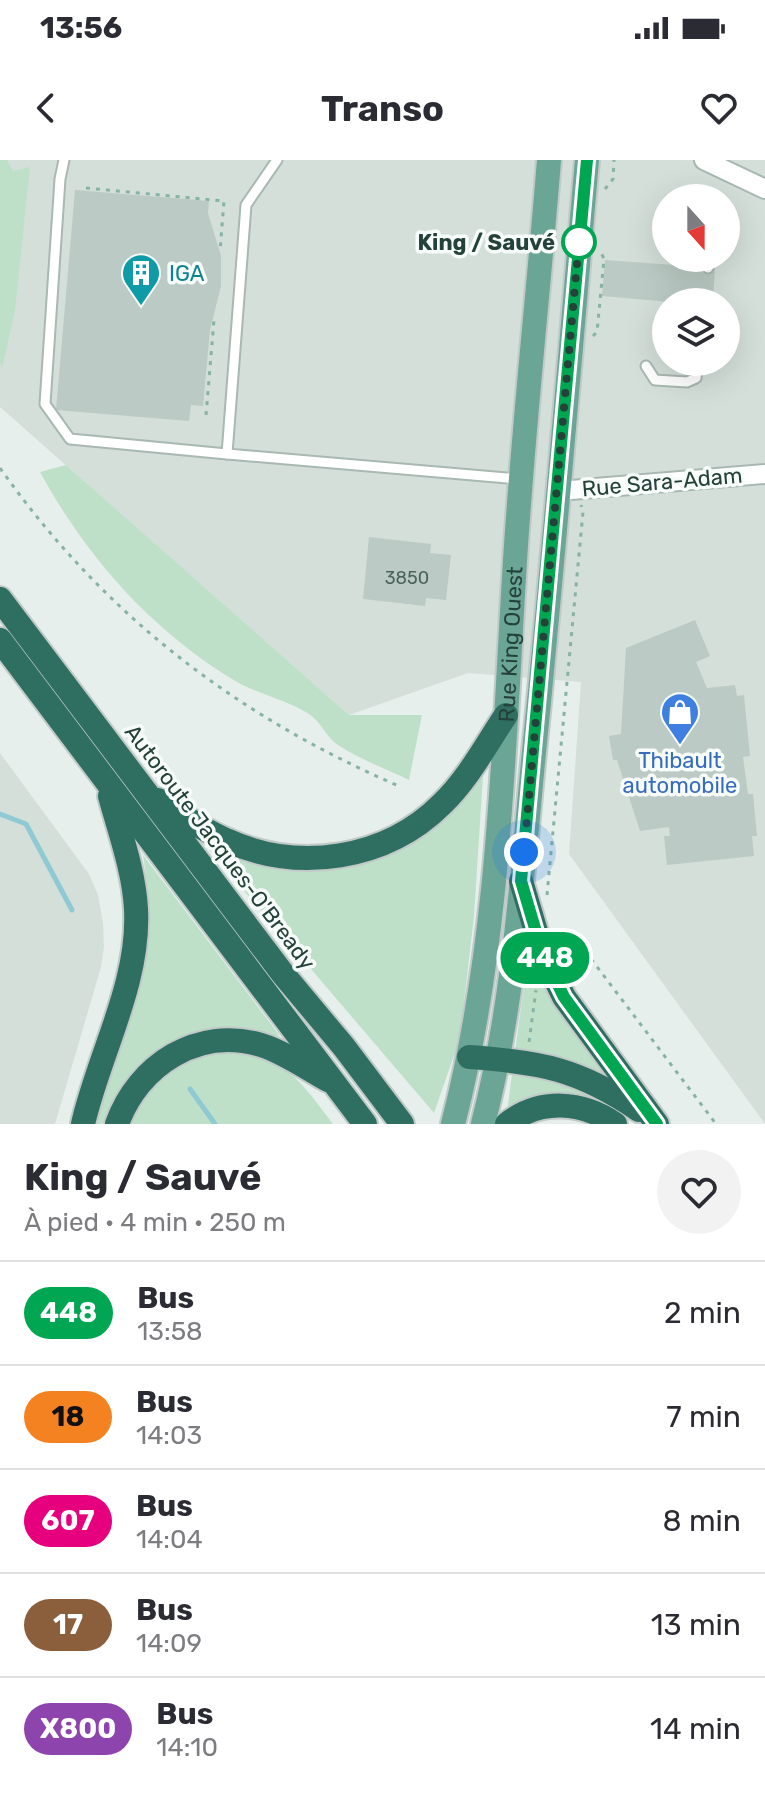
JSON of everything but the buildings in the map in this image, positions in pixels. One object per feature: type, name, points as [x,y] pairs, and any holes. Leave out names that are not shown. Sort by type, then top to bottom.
[{"type":"highway","name":"Autoroute Jacques-O'Bready","points":[[0,599],[283,974],[344,1047],[402,1124]]},
{"type":"highway","points":[[0,640],[365,1124]]},
{"type":"highway","points":[[143,790],[211,833],[254,850],[297,858],[344,855],[396,837],[433,812],[464,778],[506,715]]},
{"type":"highway","points":[[83,1124],[127,981],[136,929],[132,877],[106,782]]},
{"type":"highway","points":[[521,881],[542,952],[564,997],[657,1124]]},
{"type":"highway","points":[[117,1124],[134,1089],[159,1064],[187,1048],[215,1042],[244,1041],[271,1049],[336,1085]]},
{"type":"highway","points":[[469,1057],[526,1062],[564,1070],[594,1081],[657,1124]]},
{"type":"highway","points":[[507,1124],[535,1109],[560,1104],[598,1112],[615,1124]]},
{"type":"main road","name":"Rue King Ouest","points":[[454,1119],[469,1057],[492,903],[522,479],[549,160]]},
{"type":"main road","name":"Rue King Ouest","points":[[483,1124],[498,1059],[568,490],[587,160]]},
{"type":"street","points":[[704,160],[765,189]]},
{"type":"street","name":"Rue Sara-Adam","points":[[568,490],[765,474]]},
{"type":"lane","points":[[64,160],[60,179],[45,404],[70,439],[522,479]]},
{"type":"lane","points":[[227,454],[246,205],[277,160]]},
{"type":"lane","points":[[646,366],[652,375]]},
{"type":"lane","points":[[652,376],[655,380],[687,382],[696,376]]},
{"type":"path","points":[[601,195],[613,179],[614,160]]},
{"type":"path","points":[[86,188],[224,201],[220,251]]},
{"type":"path","points":[[589,339],[597,332],[604,259],[598,245]]},
{"type":"path","points":[[206,415],[214,320]]},
{"type":"path","points":[[0,468],[54,538],[99,588],[182,662],[231,697],[315,747],[401,787]]},
{"type":"path","points":[[546,905],[583,512],[568,490]]},
{"type":"path","points":[[573,935],[716,1124]]},
{"type":"path","points":[[526,1062],[537,984]]},
{"type":"shaded area","points":[[0,160],[765,160],[765,1124],[569,854],[581,682],[468,673],[349,715],[0,407]]},
{"type":"shaded area","points":[[0,753],[89,874],[98,895],[103,923],[101,967],[55,1124],[0,1124]]},
{"type":"green space","points":[[0,160],[7,160],[13,171],[30,167],[15,311],[2,369],[0,363]]},
{"type":"green space","points":[[66,465],[349,715],[422,715],[409,780],[338,745],[309,714],[232,679],[173,637],[99,561],[40,472]]},
{"type":"green space","points":[[480,774],[483,776],[474,916],[460,1038],[434,1113],[205,845],[250,862],[277,868],[322,870],[367,862],[407,845],[425,832]]},
{"type":"green space","points":[[143,855],[280,1036],[240,1028],[217,1030],[150,1058],[129,1076],[114,1097],[102,1124],[94,1124],[145,945],[148,890]]},
{"type":"green space","points":[[529,947],[647,1124],[635,1124],[617,1109],[595,1099],[572,1094],[543,1097],[507,1112]]},
{"type":"green space","points":[[215,1052],[257,1057],[285,1070],[307,1091],[333,1124],[128,1124],[162,1076]]},
{"type":"waterway","points":[[0,814],[26,824],[72,910]]},
{"type":"waterway","points":[[190,1089],[215,1124]]},
{"type":"bus line","name":"448","points":[[587,160],[521,881],[542,952],[564,997],[657,1124]]},
{"type":"place","name":"King / Sauvé","points":[[579,242]]},
{"type":"place","name":"IGA","points":[[141,307]]},
{"type":"place","name":"Thibault automobile","points":[[680,746]]},
{"type":"route","points":[[524,852],[559,491],[580,230],[579,242]]}]
